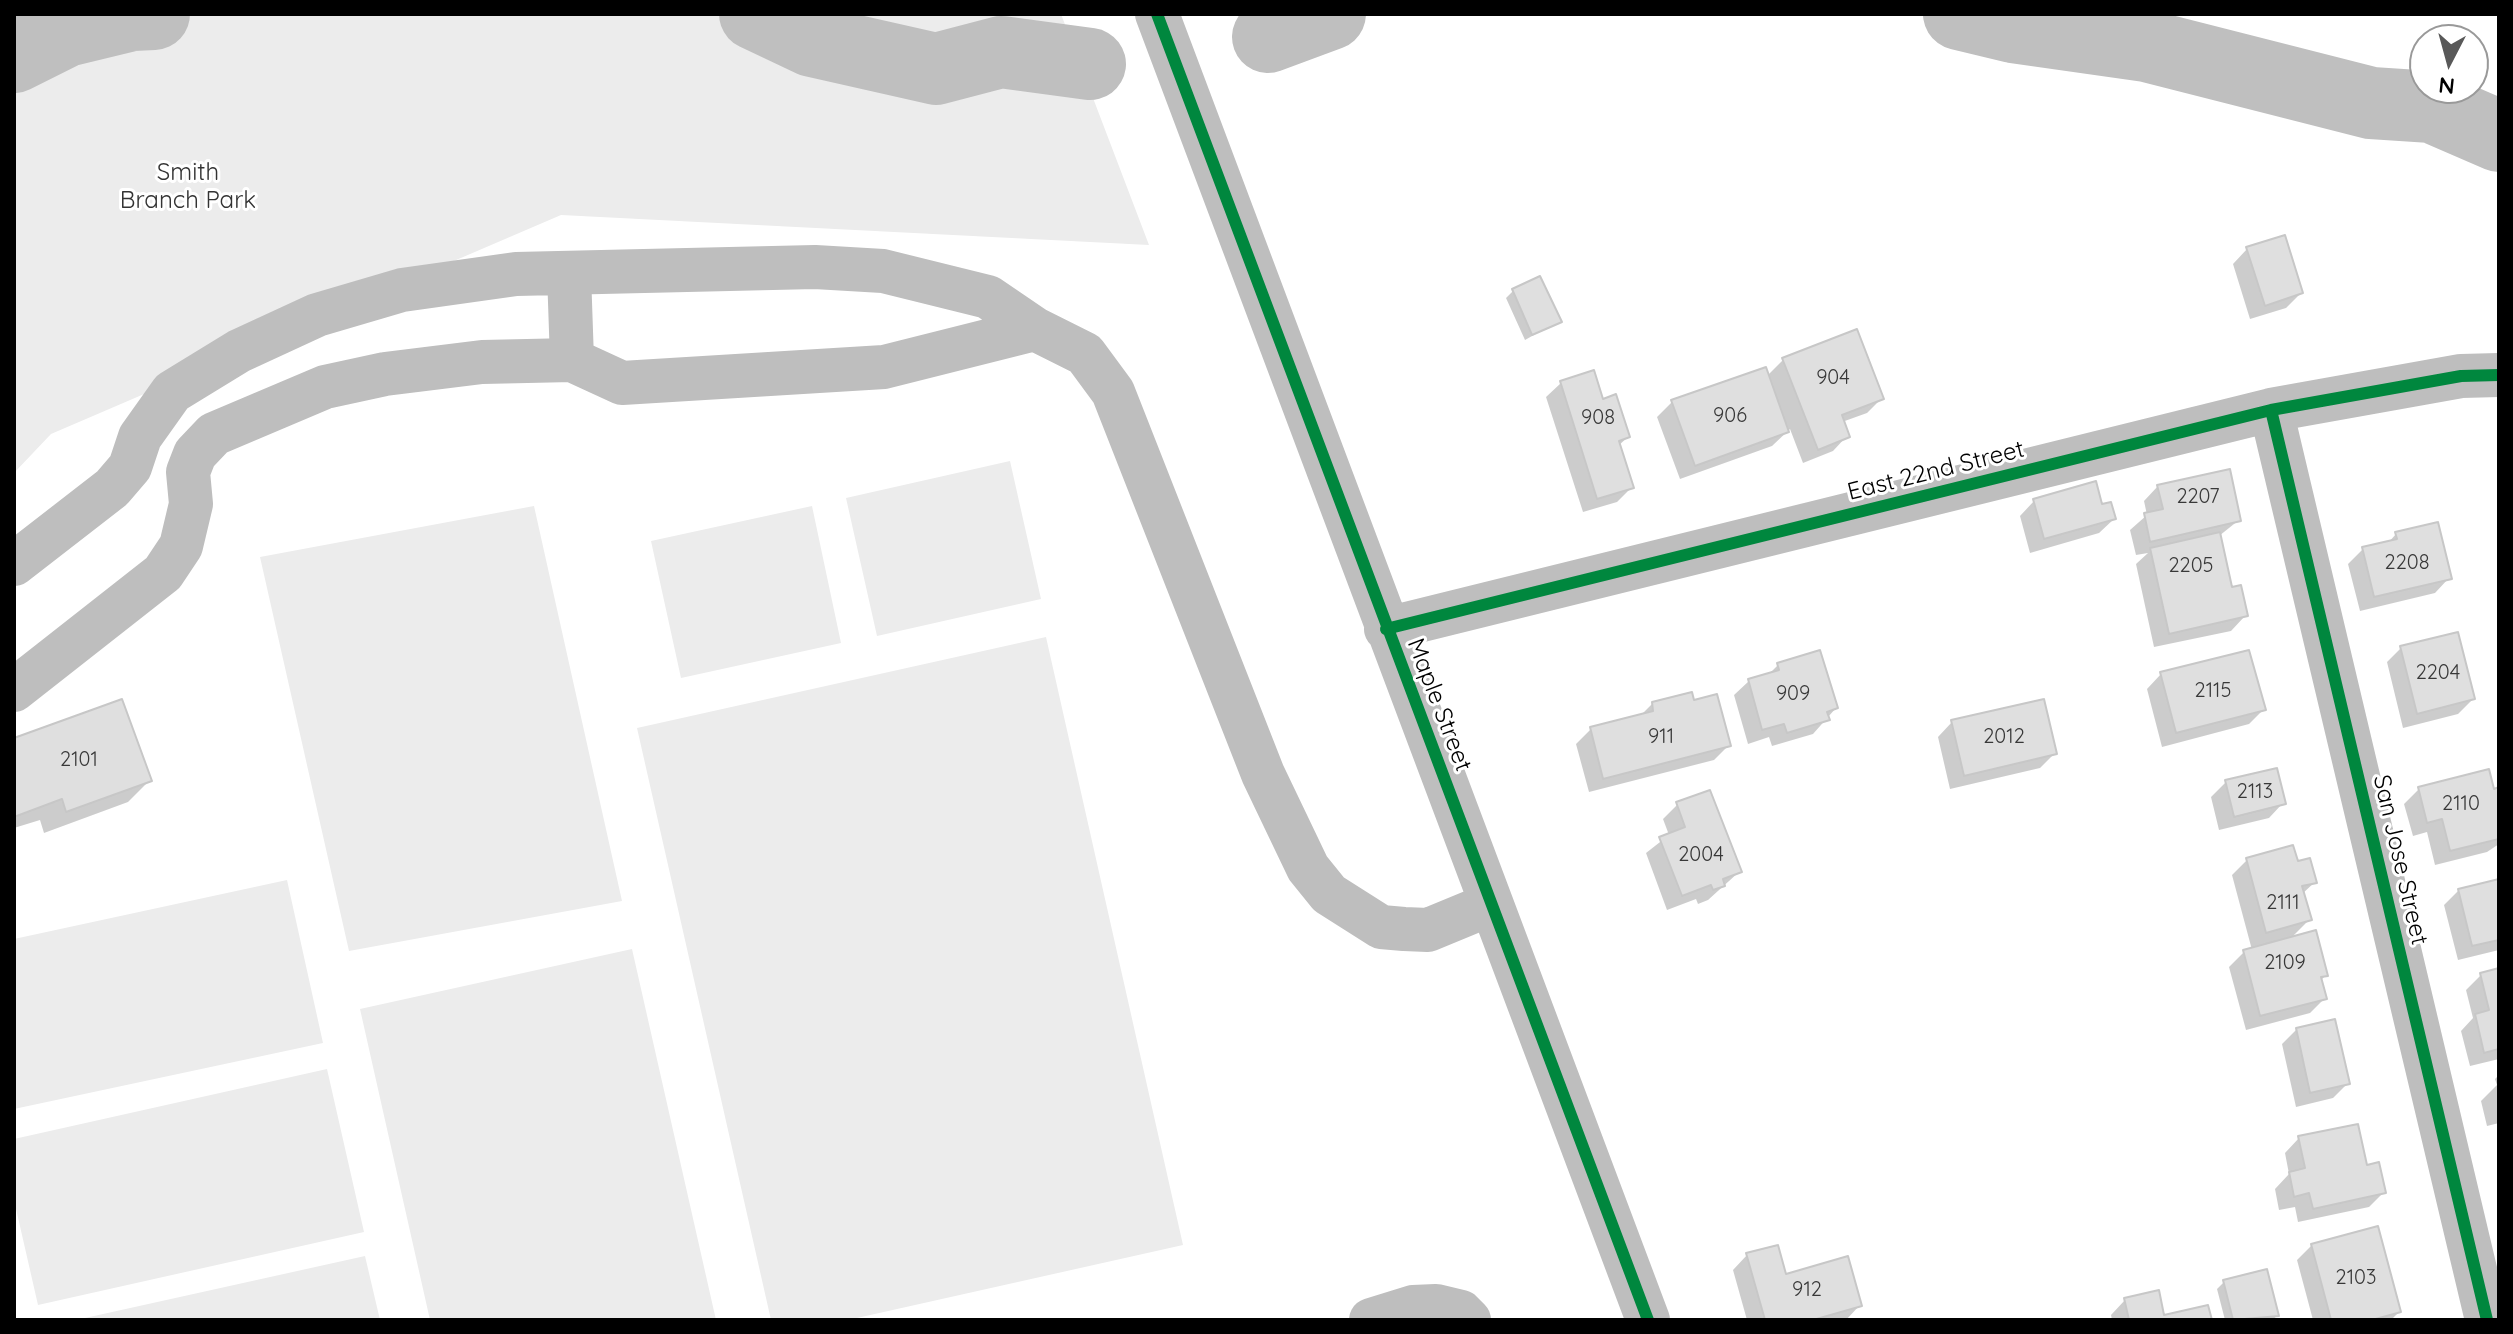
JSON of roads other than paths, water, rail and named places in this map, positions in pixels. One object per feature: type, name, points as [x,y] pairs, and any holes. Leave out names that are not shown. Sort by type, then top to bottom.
[{"type":"street","name":"Maple Street","points":[[1157,14],[1648,1320]]},
{"type":"street","points":[[14,564],[112,488],[130,467],[140,437],[172,392],[239,351],[317,315],[402,290],[516,274],[815,267],[883,271],[988,297],[1035,329],[1085,354],[1113,392],[1263,774],[1315,877],[1329,894],[1381,927],[1428,930],[1491,904]]},
{"type":"street","points":[[569,273],[572,360]]},
{"type":"street","points":[[14,690],[163,573],[181,546],[191,504],[188,472],[195,454],[214,434],[325,387],[385,374],[482,362],[572,360],[622,383],[884,367],[1035,329]]},
{"type":"street","name":"East 22nd Street","points":[[1386,629],[2271,410],[2461,376],[2499,375]]},
{"type":"street","name":"San Jose Street","points":[[2271,410],[2487,1320]]},
{"type":"street","points":[[140,437],[188,472]]},
{"type":"street","points":[[1371,1320],[1413,1307],[1436,1306],[1461,1312],[1469,1320]]},
{"type":"waterway","points":[[14,57],[66,31],[132,15],[154,14]]},
{"type":"waterway","points":[[755,14],[812,41],[936,69],[1001,52],[1090,64]]},
{"type":"waterway","points":[[1268,37],[1330,14]]},
{"type":"waterway","points":[[1959,14],[2013,27],[2147,46],[2371,103],[2432,107],[2499,136]]},
{"type":"park label","name":"Smith Branch Park","points":[[188,187]]}]
